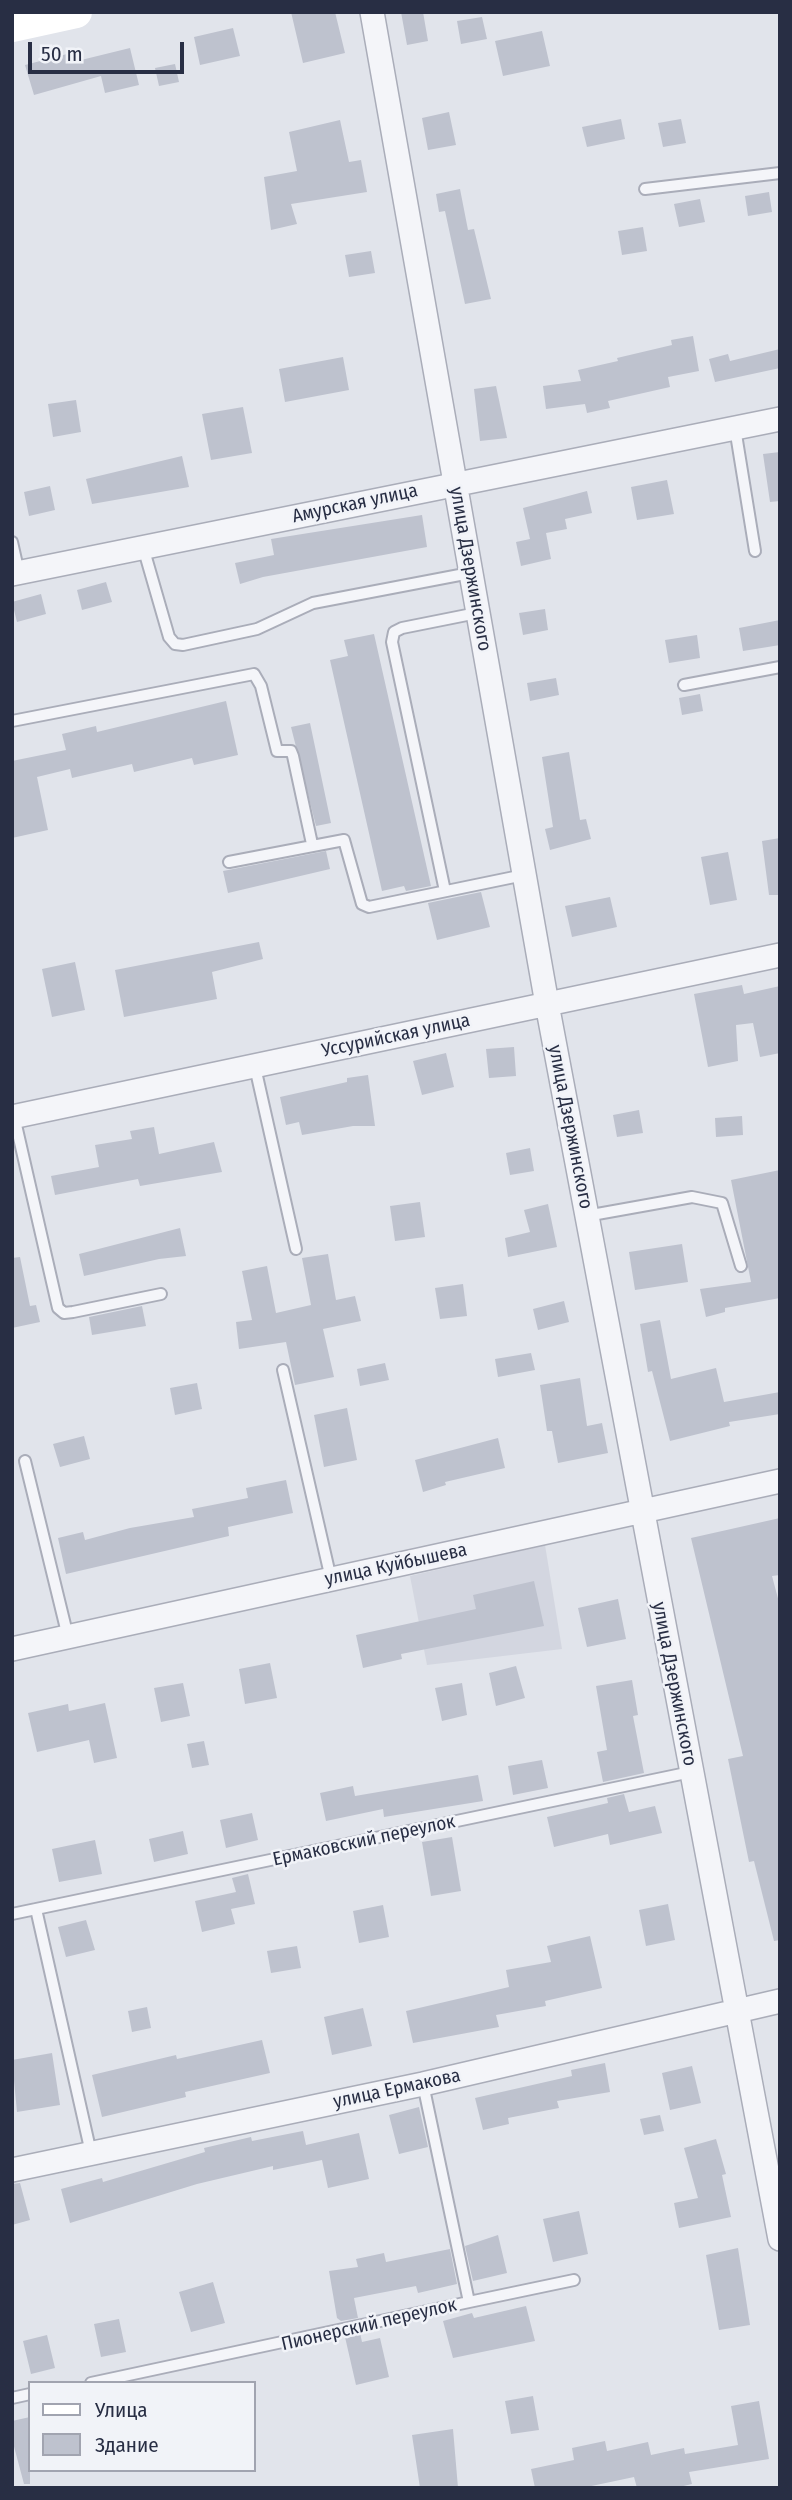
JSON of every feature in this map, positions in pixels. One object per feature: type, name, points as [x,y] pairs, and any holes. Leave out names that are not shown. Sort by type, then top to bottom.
[{"type":"main road","points":[[12,26],[76,12]]},
{"type":"street","name":"улица Дзержинского","points":[[372,12],[547,1004],[780,2239]]},
{"type":"street","name":"Амурская улица","points":[[16,574],[780,419]]},
{"type":"street","name":"Уссурийская улица","points":[[13,1116],[780,954]]},
{"type":"street","name":"улица Куйбышева","points":[[12,1649],[780,1481]]},
{"type":"street","name":"улица Ермакова","points":[[12,2171],[423,2084],[780,2001]]},
{"type":"lane","points":[[645,189],[780,173]]},
{"type":"lane","points":[[735,428],[755,551]]},
{"type":"lane","points":[[12,542],[16,574]]},
{"type":"lane","points":[[143,547],[169,637],[175,644],[183,645],[257,629],[313,603],[470,573]]},
{"type":"lane","points":[[445,891],[392,642],[394,632],[402,628],[477,613]]},
{"type":"lane","points":[[684,685],[780,667]]},
{"type":"lane","points":[[12,721],[254,674],[261,686],[277,751],[291,751],[293,756],[312,844]]},
{"type":"lane","points":[[229,862],[344,840],[362,904],[369,906],[524,875]]},
{"type":"lane","points":[[255,1067],[296,1249]]},
{"type":"lane","points":[[13,1116],[58,1308],[64,1313],[73,1312],[161,1294]]},
{"type":"lane","points":[[586,1216],[692,1197],[722,1203],[741,1266]]},
{"type":"lane","points":[[283,1370],[331,1579]]},
{"type":"lane","points":[[25,1461],[68,1636]]},
{"type":"lane","name":"Ермаковский переулок","points":[[12,1914],[691,1772]]},
{"type":"lane","points":[[36,1909],[90,2153]]},
{"type":"lane","name":"Пионерский переулок","points":[[100,2381],[469,2302],[423,2084]]},
{"type":"lane","points":[[469,2302],[575,2280]]},
{"type":"shaded area","points":[[545,1545],[562,1649],[427,1665],[410,1576]]},
{"type":"building","points":[[291,12],[335,12],[345,53],[303,63]]},
{"type":"building","points":[[401,12],[423,12],[428,41],[407,45]]},
{"type":"building","points":[[482,17],[487,39],[461,44],[457,21]]},
{"type":"building","points":[[233,28],[240,56],[200,65],[194,37]]},
{"type":"building","points":[[542,31],[550,66],[503,76],[495,41]]},
{"type":"building","points":[[130,48],[139,85],[105,93],[101,76],[34,95],[25,65],[67,54],[69,63]]},
{"type":"building","points":[[175,64],[179,82],[159,86],[155,68]]},
{"type":"building","points":[[449,112],[456,145],[428,150],[422,118]]},
{"type":"building","points":[[621,119],[625,139],[587,147],[582,127]]},
{"type":"building","points":[[681,119],[686,143],[663,147],[658,123]]},
{"type":"building","points":[[340,120],[349,162],[361,160],[367,192],[291,204],[297,224],[271,230],[264,177],[297,171],[289,132]]},
{"type":"building","points":[[460,189],[468,230],[474,229],[491,299],[465,304],[445,211],[439,212],[436,194]]},
{"type":"building","points":[[769,192],[772,212],[748,216],[745,196]]},
{"type":"building","points":[[700,199],[705,222],[679,227],[674,204]]},
{"type":"building","points":[[643,227],[647,251],[622,255],[618,231]]},
{"type":"building","points":[[371,251],[375,273],[349,277],[345,255]]},
{"type":"building","points":[[693,336],[699,371],[668,377],[670,387],[608,401],[610,408],[587,413],[585,404],[546,409],[543,386],[581,381],[578,370],[618,361],[617,358],[672,345],[671,340]]},
{"type":"building","points":[[780,349],[780,368],[715,382],[709,359],[728,354],[730,361]]},
{"type":"building","points":[[343,357],[349,390],[285,402],[279,369]]},
{"type":"building","points":[[496,386],[507,438],[480,441],[474,389]]},
{"type":"building","points":[[76,400],[81,432],[53,437],[48,404]]},
{"type":"building","points":[[243,407],[252,453],[211,460],[202,414]]},
{"type":"building","points":[[780,452],[780,501],[770,502],[763,454]]},
{"type":"building","points":[[182,456],[189,487],[92,504],[86,479]]},
{"type":"building","points":[[667,480],[674,514],[637,520],[631,487]]},
{"type":"building","points":[[50,486],[55,510],[29,516],[24,492]]},
{"type":"building","points":[[587,491],[592,513],[565,519],[567,529],[546,533],[551,559],[521,566],[516,542],[530,539],[523,508]]},
{"type":"building","points":[[422,515],[427,547],[263,577],[240,584],[235,563],[274,555],[271,539]]},
{"type":"building","points":[[106,582],[112,602],[82,610],[77,590]]},
{"type":"building","points":[[41,594],[46,614],[17,622],[12,602]]},
{"type":"building","points":[[545,609],[548,630],[523,635],[519,613]]},
{"type":"building","points":[[780,620],[780,645],[743,651],[739,628]]},
{"type":"building","points":[[374,634],[431,886],[406,891],[404,886],[382,891],[330,660],[348,656],[344,640]]},
{"type":"building","points":[[697,635],[700,658],[669,663],[665,640]]},
{"type":"building","points":[[556,678],[559,695],[530,701],[527,683]]},
{"type":"building","points":[[700,694],[703,711],[682,715],[679,698]]},
{"type":"building","points":[[226,701],[238,755],[194,765],[192,758],[134,772],[132,764],[72,778],[70,769],[37,777],[48,830],[12,838],[12,761],[66,750],[62,734],[96,726],[97,732]]},
{"type":"building","points":[[310,723],[331,823],[316,826],[291,727]]},
{"type":"building","points":[[569,752],[580,820],[586,819],[591,839],[550,850],[545,829],[553,827],[542,757]]},
{"type":"building","points":[[780,838],[780,895],[769,895],[762,841]]},
{"type":"building","points":[[326,851],[330,869],[228,893],[223,871]]},
{"type":"building","points":[[728,852],[737,900],[710,905],[701,857]]},
{"type":"building","points":[[481,892],[490,927],[437,940],[428,903]]},
{"type":"building","points":[[610,897],[617,927],[572,937],[565,906]]},
{"type":"building","points":[[259,942],[263,959],[212,972],[217,999],[124,1017],[115,970]]},
{"type":"building","points":[[75,962],[85,1010],[52,1017],[42,969]]},
{"type":"building","points":[[742,985],[744,994],[780,986],[780,1053],[760,1057],[753,1023],[736,1025],[738,1061],[708,1067],[694,994]]},
{"type":"building","points":[[514,1047],[516,1076],[489,1078],[486,1049]]},
{"type":"building","points":[[446,1053],[454,1087],[422,1095],[413,1061]]},
{"type":"building","points":[[368,1075],[375,1126],[353,1126],[302,1135],[299,1122],[286,1125],[280,1097],[347,1082],[347,1078]]},
{"type":"building","points":[[639,1110],[643,1133],[617,1137],[613,1115]]},
{"type":"building","points":[[742,1116],[743,1135],[716,1137],[715,1118]]},
{"type":"building","points":[[154,1127],[159,1154],[214,1142],[222,1172],[140,1186],[138,1179],[55,1195],[51,1176],[99,1167],[95,1145],[132,1139],[130,1131]]},
{"type":"building","points":[[530,1148],[534,1171],[510,1175],[506,1153]]},
{"type":"building","points":[[780,1170],[780,1298],[725,1308],[725,1312],[706,1317],[700,1289],[751,1282],[731,1180]]},
{"type":"building","points":[[420,1202],[425,1237],[395,1241],[390,1206]]},
{"type":"building","points":[[548,1204],[557,1247],[508,1257],[505,1238],[530,1232],[524,1210]]},
{"type":"building","points":[[180,1228],[186,1256],[159,1259],[84,1276],[79,1254]]},
{"type":"building","points":[[682,1244],[688,1282],[635,1290],[629,1252]]},
{"type":"building","points":[[328,1254],[336,1300],[355,1296],[361,1321],[323,1329],[334,1377],[295,1385],[286,1342],[239,1349],[236,1322],[252,1320],[242,1271],[267,1266],[276,1313],[311,1305],[302,1258]]},
{"type":"building","points":[[20,1257],[30,1306],[36,1305],[40,1322],[12,1328],[12,1258]]},
{"type":"building","points":[[463,1284],[467,1316],[440,1319],[435,1288]]},
{"type":"building","points":[[564,1301],[569,1322],[538,1330],[533,1309]]},
{"type":"building","points":[[142,1306],[146,1326],[92,1335],[89,1317]]},
{"type":"building","points":[[660,1320],[671,1379],[716,1368],[724,1402],[780,1392],[780,1414],[729,1422],[730,1426],[670,1441],[652,1371],[648,1372],[640,1324]]},
{"type":"building","points":[[531,1353],[535,1370],[498,1377],[495,1359]]},
{"type":"building","points":[[385,1363],[389,1380],[360,1386],[357,1369]]},
{"type":"building","points":[[580,1378],[587,1426],[602,1423],[608,1453],[558,1463],[552,1431],[547,1431],[540,1385]]},
{"type":"building","points":[[197,1383],[202,1409],[175,1415],[170,1388]]},
{"type":"building","points":[[347,1408],[357,1460],[324,1467],[314,1415]]},
{"type":"building","points":[[84,1436],[90,1459],[60,1467],[53,1444]]},
{"type":"building","points":[[498,1438],[505,1468],[445,1482],[446,1485],[423,1492],[415,1460]]},
{"type":"building","points":[[286,1480],[293,1513],[228,1527],[229,1536],[66,1574],[58,1538],[83,1532],[85,1540],[130,1528],[194,1517],[192,1509],[248,1498],[246,1488]]},
{"type":"building","points":[[780,1518],[780,1575],[772,1576],[780,1606],[780,1940],[774,1941],[754,1861],[749,1862],[728,1759],[743,1756],[691,1538]]},
{"type":"building","points":[[534,1581],[544,1626],[401,1654],[402,1659],[363,1668],[356,1635],[476,1609],[473,1595]]},
{"type":"building","points":[[618,1599],[626,1639],[587,1647],[578,1608]]},
{"type":"building","points":[[270,1663],[277,1698],[245,1704],[239,1669]]},
{"type":"building","points":[[516,1666],[525,1698],[496,1706],[489,1673]]},
{"type":"building","points":[[632,1680],[638,1715],[633,1716],[644,1773],[603,1782],[597,1752],[607,1750],[596,1686]]},
{"type":"building","points":[[183,1683],[190,1716],[161,1722],[154,1688]]},
{"type":"building","points":[[462,1683],[467,1715],[442,1721],[435,1688]]},
{"type":"building","points":[[105,1703],[117,1758],[94,1763],[89,1740],[37,1752],[28,1713],[68,1704],[69,1711]]},
{"type":"building","points":[[204,1741],[209,1765],[192,1768],[187,1744]]},
{"type":"building","points":[[542,1760],[548,1788],[513,1795],[508,1766]]},
{"type":"building","points":[[478,1775],[483,1801],[384,1817],[383,1809],[326,1821],[320,1793],[353,1786],[355,1796]]},
{"type":"building","points":[[624,1794],[629,1812],[655,1806],[662,1833],[610,1845],[608,1834],[554,1847],[547,1817],[608,1803],[607,1798]]},
{"type":"building","points":[[252,1813],[258,1840],[226,1848],[220,1820]]},
{"type":"building","points":[[183,1831],[188,1854],[154,1862],[149,1839]]},
{"type":"building","points":[[452,1837],[461,1891],[431,1896],[422,1842]]},
{"type":"building","points":[[95,1840],[102,1874],[59,1882],[52,1849]]},
{"type":"building","points":[[248,1874],[255,1904],[231,1909],[235,1924],[202,1932],[195,1901],[236,1892],[232,1878]]},
{"type":"building","points":[[668,1904],[675,1940],[646,1946],[639,1910]]},
{"type":"building","points":[[383,1905],[389,1937],[359,1943],[353,1911]]},
{"type":"building","points":[[86,1920],[95,1950],[66,1957],[58,1927]]},
{"type":"building","points":[[590,1936],[602,1988],[545,2001],[546,2006],[496,2015],[499,2027],[413,2043],[406,2011],[509,1987],[506,1970],[551,1962],[547,1946]]},
{"type":"building","points":[[297,1946],[301,1968],[271,1973],[267,1951]]},
{"type":"building","points":[[147,2007],[151,2028],[132,2032],[128,2011]]},
{"type":"building","points":[[363,2008],[372,2046],[332,2055],[324,2017]]},
{"type":"building","points":[[262,2040],[270,2073],[185,2092],[186,2097],[102,2117],[92,2075],[176,2055],[177,2059]]},
{"type":"building","points":[[52,2053],[60,2105],[17,2112],[12,2060]]},
{"type":"building","points":[[605,2063],[610,2092],[557,2101],[559,2108],[508,2118],[509,2124],[483,2130],[475,2098],[572,2076],[571,2070]]},
{"type":"building","points":[[692,2066],[701,2103],[670,2110],[662,2073]]},
{"type":"building","points":[[419,2107],[428,2147],[399,2154],[389,2115]]},
{"type":"building","points":[[660,2115],[664,2131],[644,2135],[640,2119]]},
{"type":"building","points":[[303,2131],[306,2145],[359,2133],[369,2179],[328,2188],[322,2160],[273,2170],[273,2166],[197,2184],[70,2223],[61,2189],[102,2178],[103,2182],[205,2152],[204,2148],[251,2137],[252,2141]]},
{"type":"building","points":[[716,2139],[726,2174],[722,2175],[731,2217],[679,2228],[674,2203],[698,2198],[684,2148]]},
{"type":"building","points":[[20,2183],[30,2220],[12,2225],[12,2184]]},
{"type":"building","points":[[579,2211],[588,2254],[553,2262],[543,2219]]},
{"type":"building","points":[[498,2235],[507,2273],[473,2281],[465,2246]]},
{"type":"building","points":[[738,2248],[750,2325],[719,2330],[706,2255]]},
{"type":"building","points":[[450,2249],[457,2284],[418,2293],[416,2286],[354,2298],[358,2318],[341,2321],[337,2318],[329,2271],[358,2267],[356,2259],[384,2253],[386,2262]]},
{"type":"building","points":[[213,2282],[225,2323],[191,2332],[179,2292]]},
{"type":"building","points":[[526,2306],[535,2341],[453,2358],[443,2321],[472,2313],[474,2318]]},
{"type":"building","points":[[119,2319],[126,2352],[101,2357],[94,2324]]},
{"type":"building","points":[[360,2333],[362,2342],[380,2338],[389,2377],[356,2385],[345,2337]]},
{"type":"building","points":[[47,2335],[55,2368],[31,2374],[23,2341]]},
{"type":"building","points":[[533,2396],[539,2430],[511,2434],[505,2401]]},
{"type":"building","points":[[759,2401],[769,2459],[689,2472],[692,2484],[675,2488],[637,2488],[634,2477],[582,2488],[535,2488],[531,2469],[574,2460],[572,2448],[605,2441],[607,2451],[648,2442],[651,2455],[684,2448],[685,2454],[738,2445],[731,2406]]},
{"type":"building","points":[[28,2417],[30,2484],[24,2484],[12,2439],[12,2421]]},
{"type":"building","points":[[453,2429],[458,2488],[420,2488],[412,2435]]}]
